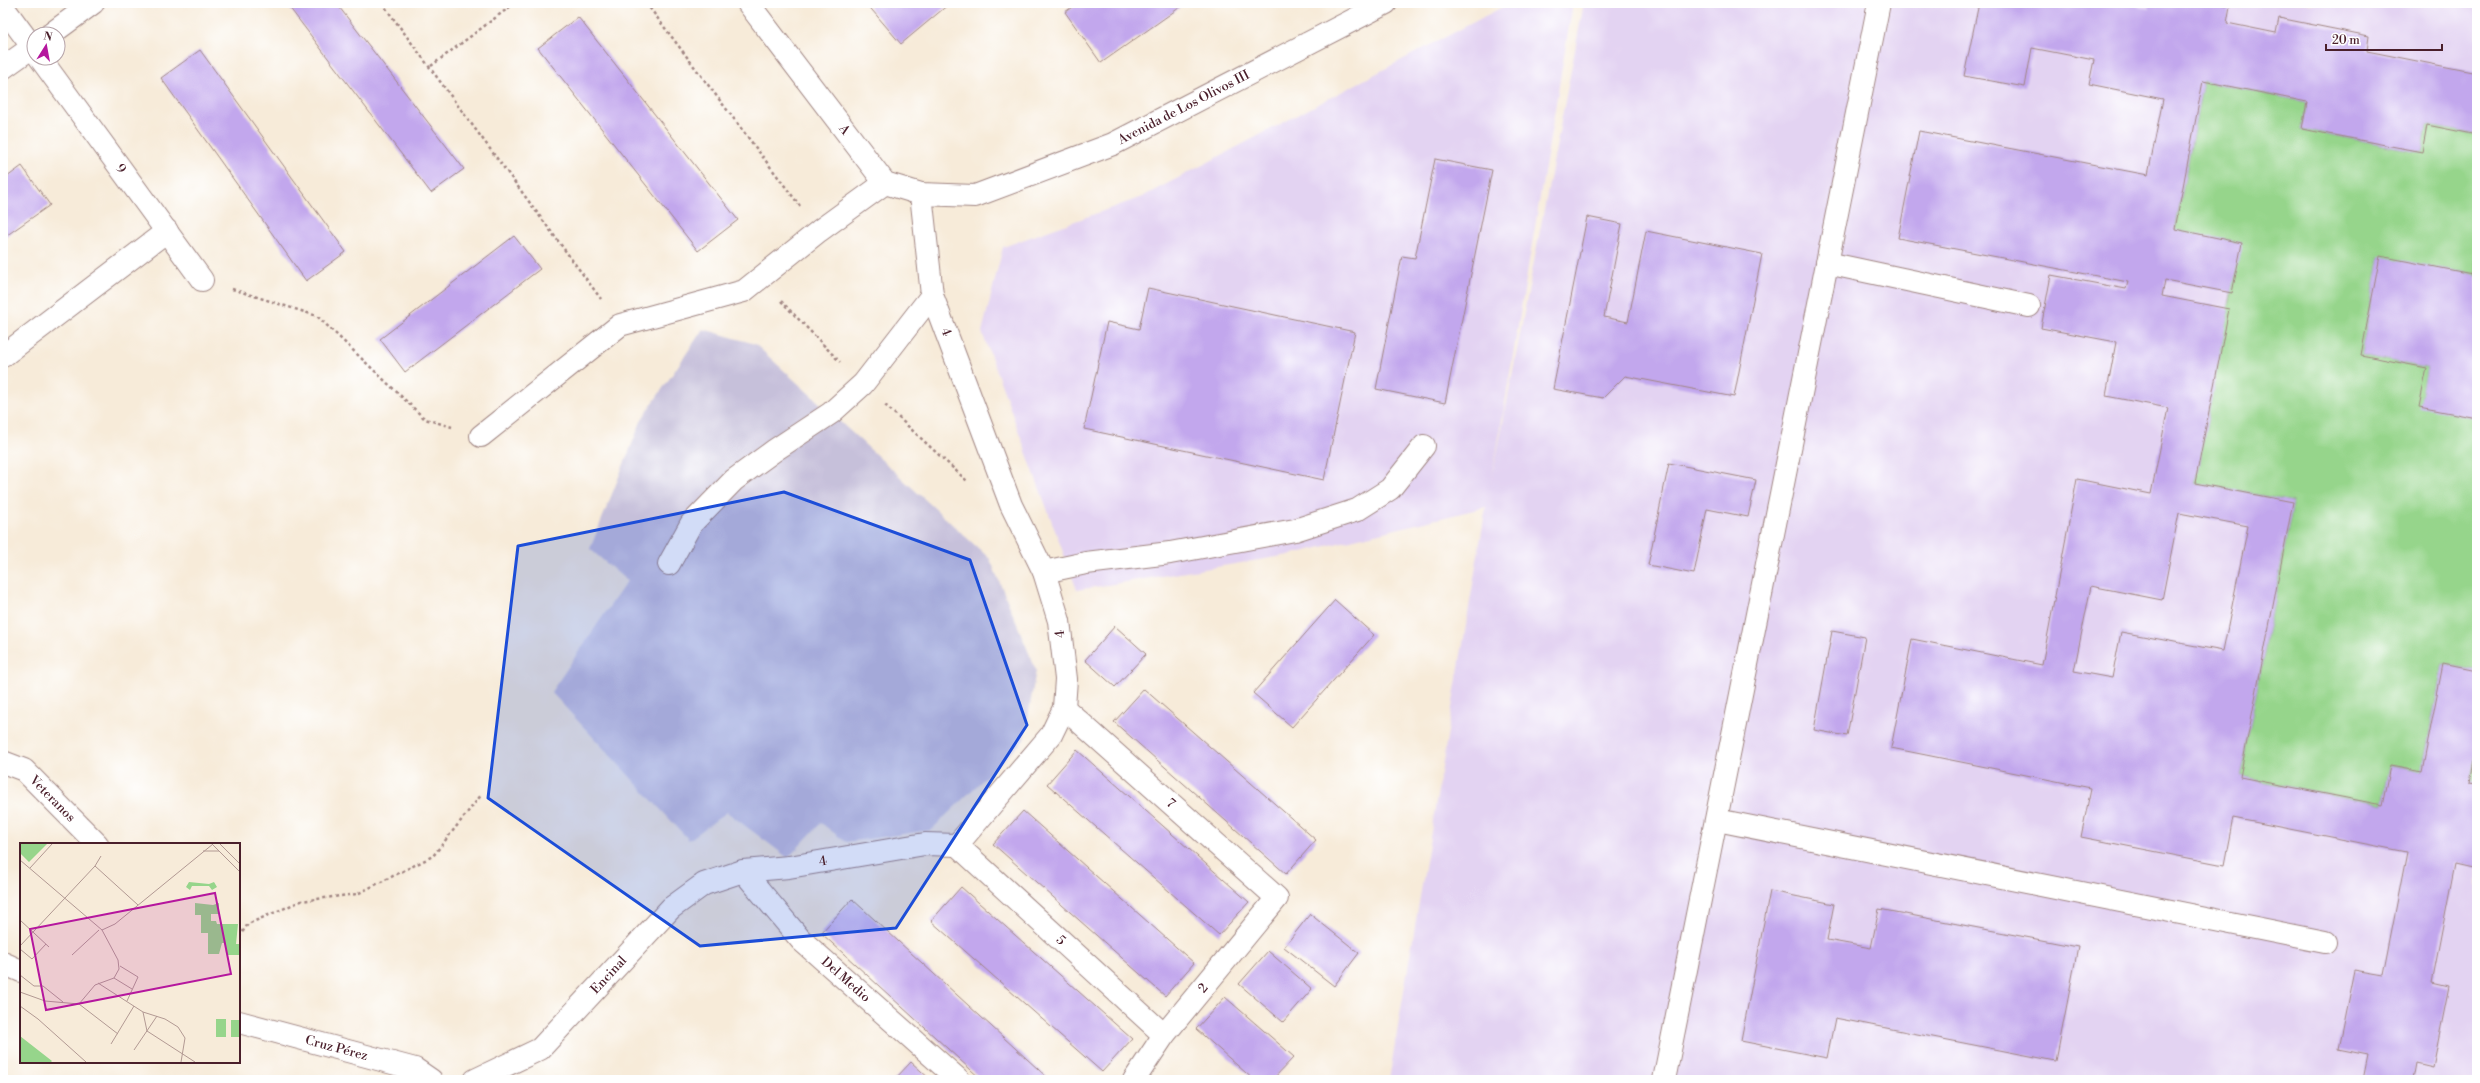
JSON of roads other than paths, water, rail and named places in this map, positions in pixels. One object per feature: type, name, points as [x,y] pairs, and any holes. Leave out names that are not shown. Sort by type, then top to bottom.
[{"type":"street","points":[[61,26],[93,3]]},
{"type":"street","name":"A","points":[[748,3],[885,184]]},
{"type":"street","name":"Avenida de Los Olivos III","points":[[921,194],[975,196],[1113,144],[1386,3]]},
{"type":"street","points":[[1664,1080],[1879,3]]},
{"type":"street","name":"9","points":[[3,7],[26,38]]},
{"type":"street","points":[[3,68],[26,55]]},
{"type":"street","name":"9","points":[[47,66],[202,280]]},
{"type":"street","points":[[481,436],[620,326],[744,291],[819,231],[885,184],[921,194]]},
{"type":"street","name":"4","points":[[743,871],[789,867],[924,844],[957,845],[1051,735],[1064,708],[1066,679],[1059,620],[1044,572],[1011,505],[932,295],[921,194]]},
{"type":"street","points":[[3,356],[167,231]]},
{"type":"street","points":[[1827,263],[2029,306]]},
{"type":"street","points":[[668,564],[691,524],[734,480],[775,450],[831,413],[863,384],[932,295]]},
{"type":"street","points":[[1044,572],[1086,563],[1170,553],[1295,530],[1357,510],[1390,489],[1424,446]]},
{"type":"street","name":"7","points":[[1064,708],[1277,898]]},
{"type":"street","name":"Veteranos","points":[[3,762],[24,770],[96,843]]},
{"type":"street","points":[[1716,820],[2325,942]]},
{"type":"street","name":"5","points":[[957,845],[1164,1035]]},
{"type":"street","name":"Encinal","points":[[475,1080],[540,1049],[670,908],[704,884],[743,871]]},
{"type":"street","name":"Del Medio","points":[[743,871],[801,940],[959,1080]]},
{"type":"street","name":"2","points":[[1134,1080],[1164,1035],[1277,898]]},
{"type":"street","points":[[3,963],[20,971]]},
{"type":"street","name":"Cruz Pérez","points":[[241,1019],[415,1069],[431,1080]]}]
